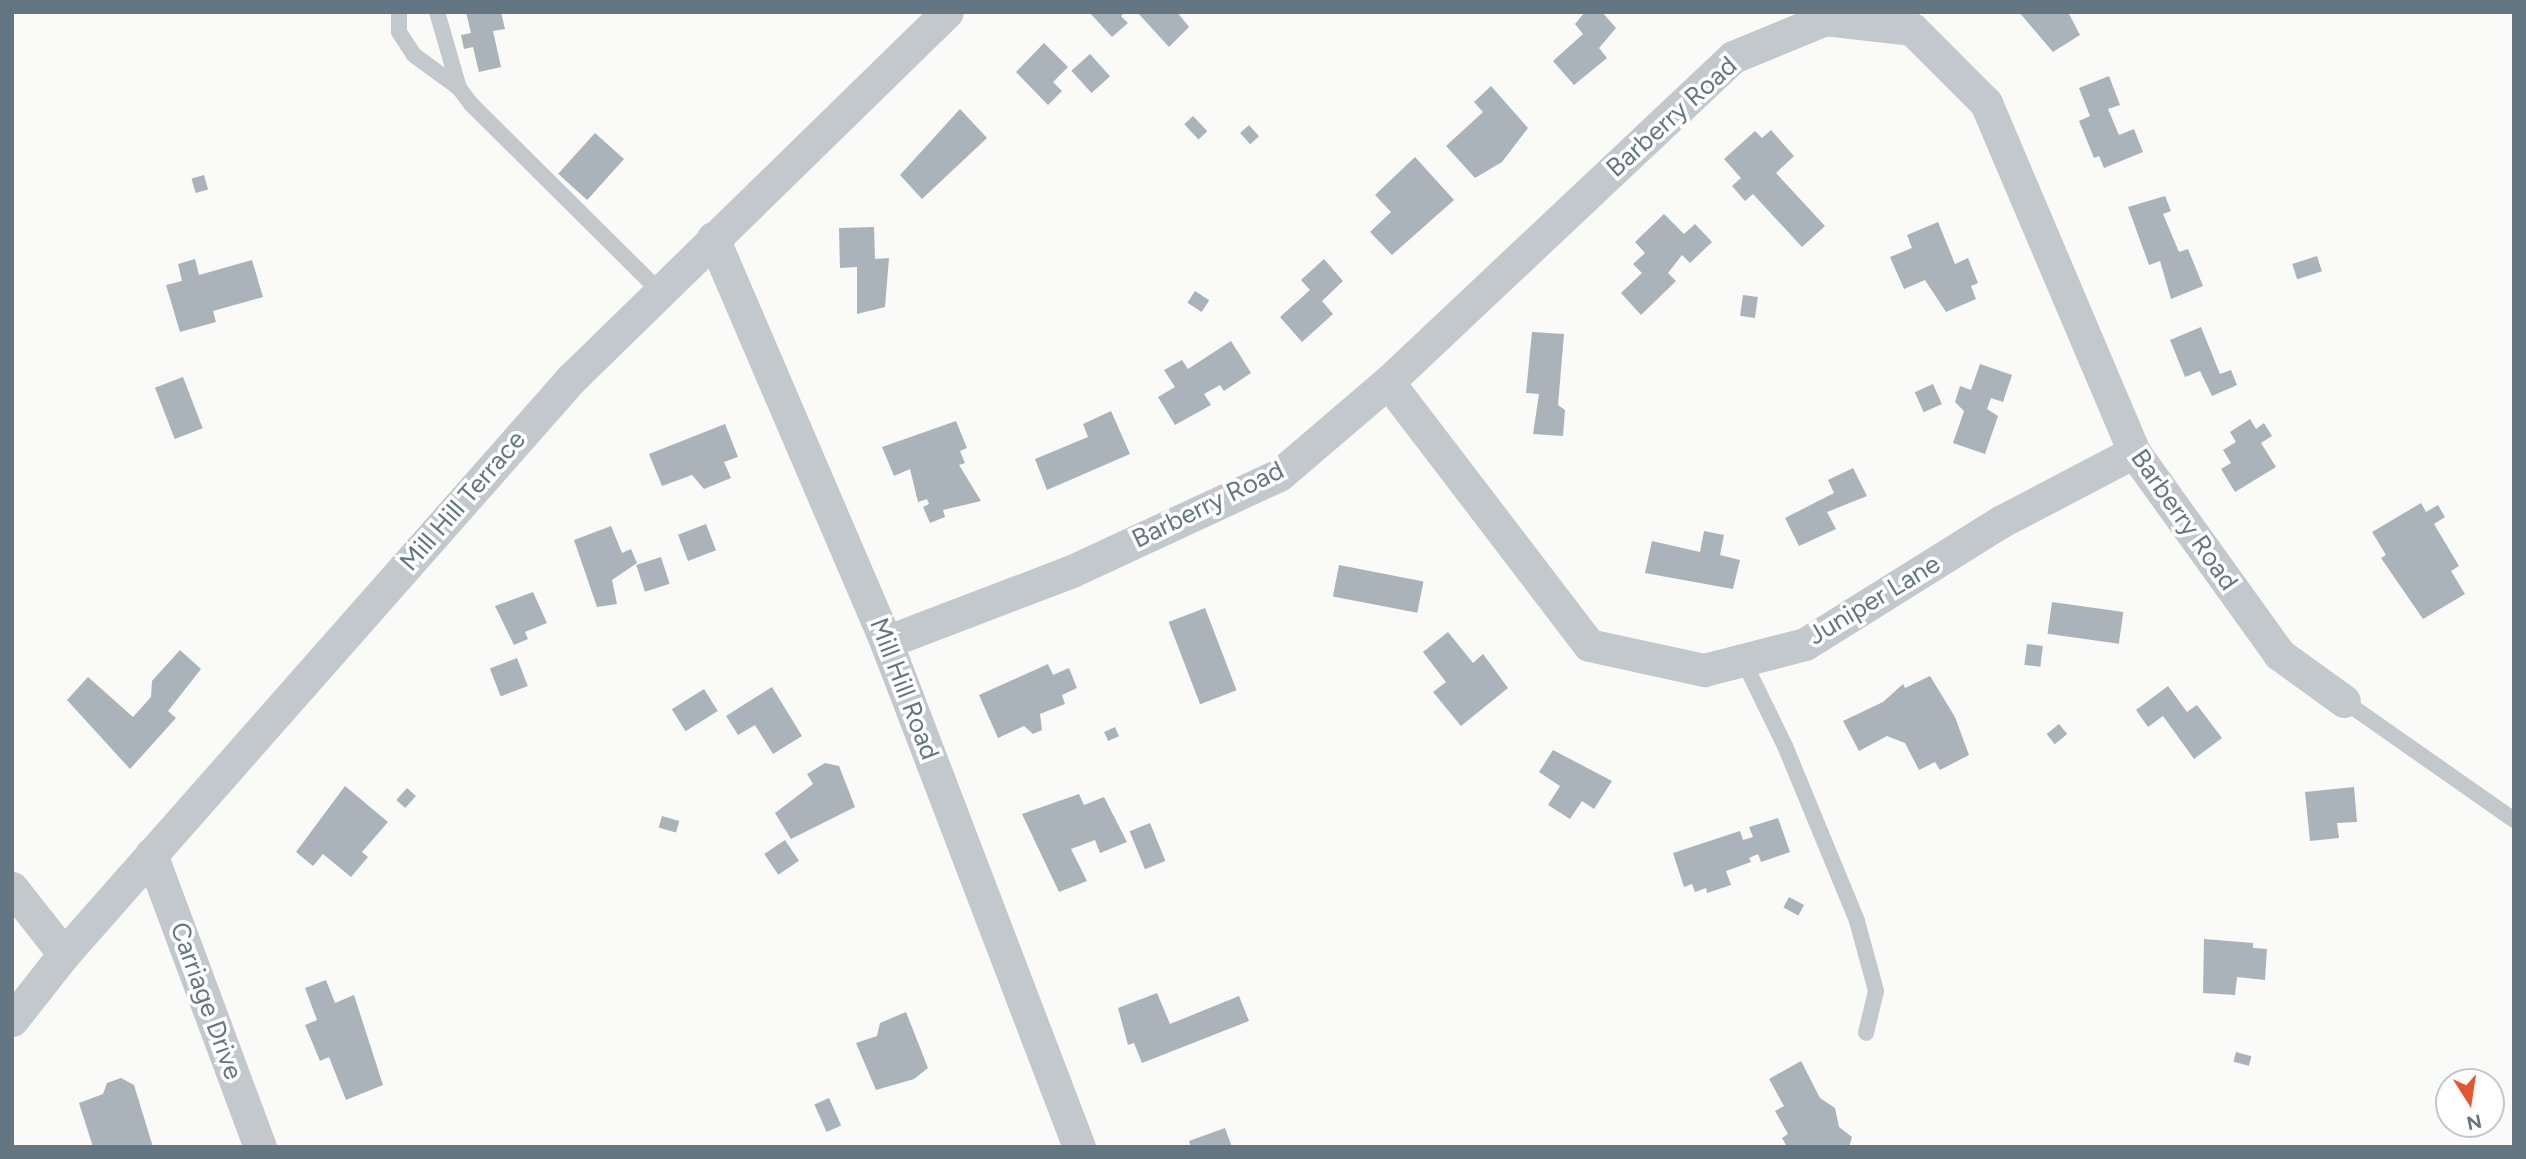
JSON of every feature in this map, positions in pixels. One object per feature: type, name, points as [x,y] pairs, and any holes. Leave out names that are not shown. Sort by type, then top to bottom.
[{"type":"street","name":"Mill Hill Terrace","points":[[12,1020],[64,954],[151,854],[571,379],[947,12]]},
{"type":"street","name":"Barberry Road","points":[[886,642],[1072,571],[1279,475],[1388,382],[1733,57],[1825,19],[1912,29],[1986,103],[2134,452],[2279,654],[2344,702]]},
{"type":"street","name":"Mill Hill Road","points":[[713,238],[886,642],[1079,1147]]},
{"type":"street","name":"Juniper Lane","points":[[1388,382],[1589,645],[1704,670],[1805,644],[2002,521],[2134,452]]},
{"type":"street","name":"Carriage Drive","points":[[151,854],[260,1147]]},
{"type":"street","points":[[12,888],[64,954]]},
{"type":"lane","points":[[399,12],[399,32],[414,55],[459,88],[496,133],[659,291]]},
{"type":"lane","points":[[437,12],[459,88]]},
{"type":"lane","points":[[1742,660],[1785,746],[1857,921],[1876,991],[1866,1033]]},
{"type":"lane","points":[[2344,702],[2514,820]]},
{"type":"building","points":[[466,12],[501,12],[505,29],[493,31],[501,67],[479,72],[473,47],[464,49],[461,35],[471,33]]},
{"type":"building","points":[[1089,12],[1125,12],[1121,16],[1128,23],[1112,37]]},
{"type":"building","points":[[1137,12],[1177,12],[1189,27],[1169,47]]},
{"type":"building","points":[[1585,12],[1602,12],[1616,28],[1599,48],[1607,58],[1574,85],[1553,61],[1583,34],[1575,24]]},
{"type":"building","points":[[2019,12],[2068,12],[2080,35],[2053,52]]},
{"type":"building","points":[[1044,43],[1068,67],[1053,82],[1062,91],[1048,105],[1016,72]]},
{"type":"building","points":[[1090,54],[1110,76],[1091,93],[1071,71]]},
{"type":"building","points":[[2109,76],[2120,105],[2108,109],[2119,135],[2134,129],[2143,152],[2104,168],[2099,156],[2094,158],[2079,121],[2090,116],[2079,88]]},
{"type":"building","points":[[1491,86],[1528,128],[1502,162],[1475,178],[1446,146],[1483,112],[1474,102]]},
{"type":"building","points":[[960,109],[987,138],[922,199],[900,175]]},
{"type":"building","points":[[1193,116],[1207,131],[1199,140],[1184,124]]},
{"type":"building","points":[[1249,125],[1259,136],[1250,144],[1240,133]]},
{"type":"building","points":[[1771,130],[1794,156],[1776,173],[1825,226],[1802,247],[1753,194],[1745,201],[1732,186],[1741,178],[1724,159],[1755,131],[1762,138]]},
{"type":"building","points":[[595,133],[624,159],[587,200],[558,174]]},
{"type":"building","points":[[1415,157],[1454,200],[1392,255],[1370,232],[1391,212],[1375,195]]},
{"type":"building","points":[[204,175],[208,189],[196,193],[192,179]]},
{"type":"building","points":[[2165,196],[2171,211],[2163,214],[2179,252],[2188,249],[2203,286],[2171,299],[2160,261],[2149,265],[2128,207]]},
{"type":"building","points":[[1664,214],[1684,234],[1695,224],[1712,242],[1690,263],[1682,255],[1668,273],[1676,281],[1641,315],[1621,293],[1642,273],[1633,264],[1645,253],[1635,242]]},
{"type":"building","points":[[1938,222],[1955,264],[1968,258],[1978,283],[1971,286],[1976,299],[1946,312],[1925,280],[1904,289],[1890,257],[1912,248],[1907,235]]},
{"type":"building","points":[[874,227],[875,259],[889,258],[885,307],[857,314],[857,267],[840,268],[839,228]]},
{"type":"building","points":[[2317,256],[2322,271],[2297,279],[2292,264]]},
{"type":"building","points":[[195,259],[199,275],[252,260],[263,297],[213,311],[216,322],[180,332],[166,285],[182,281],[178,264]]},
{"type":"building","points":[[1324,259],[1343,281],[1322,301],[1333,314],[1302,342],[1280,317],[1310,290],[1301,280]]},
{"type":"building","points":[[1195,291],[1209,300],[1202,312],[1187,303]]},
{"type":"building","points":[[1743,295],[1758,297],[1755,318],[1740,316]]},
{"type":"building","points":[[2201,327],[2220,374],[2231,370],[2237,385],[2212,396],[2200,371],[2185,377],[2170,340]]},
{"type":"building","points":[[1532,332],[1564,334],[1558,405],[1565,410],[1563,436],[1533,434],[1539,394],[1526,393]]},
{"type":"building","points":[[1231,341],[1251,373],[1224,391],[1220,385],[1204,394],[1211,405],[1175,425],[1158,397],[1175,387],[1164,370],[1182,360],[1188,369]]},
{"type":"building","points":[[1980,364],[2012,375],[2003,402],[1991,398],[1987,409],[1998,416],[1985,454],[1953,443],[1964,411],[1955,402],[1960,386],[1971,390]]},
{"type":"building","points":[[183,377],[203,428],[175,439],[155,388]]},
{"type":"building","points":[[1933,384],[1942,404],[1924,412],[1915,392]]},
{"type":"building","points":[[1111,411],[1130,454],[1047,490],[1035,459],[1088,437],[1083,424]]},
{"type":"building","points":[[2250,419],[2256,429],[2264,423],[2272,436],[2261,443],[2276,467],[2235,492],[2221,469],[2231,463],[2223,450],[2236,442],[2230,432]]},
{"type":"building","points":[[956,421],[967,448],[960,451],[965,463],[959,465],[981,501],[943,510],[945,517],[930,523],[923,507],[929,504],[927,499],[918,502],[910,469],[894,476],[882,447]]},
{"type":"building","points":[[725,424],[738,457],[724,462],[731,478],[704,489],[692,475],[662,486],[649,454]]},
{"type":"building","points":[[1853,468],[1867,496],[1827,512],[1836,529],[1799,546],[1785,518],[1834,493],[1828,480]]},
{"type":"building","points":[[2421,503],[2426,512],[2438,505],[2445,517],[2434,524],[2459,566],[2451,571],[2465,594],[2423,619],[2381,558],[2386,555],[2372,532]]},
{"type":"building","points":[[706,524],[716,550],[688,561],[678,535]]},
{"type":"building","points":[[611,526],[622,553],[631,549],[637,563],[612,580],[617,604],[597,607],[574,540]]},
{"type":"building","points":[[1704,531],[1724,535],[1720,555],[1740,560],[1733,589],[1645,573],[1652,541],[1700,552]]},
{"type":"building","points":[[661,557],[670,584],[645,592],[636,565]]},
{"type":"building","points":[[1339,565],[1423,581],[1417,613],[1333,596]]},
{"type":"building","points":[[533,592],[547,623],[525,632],[528,639],[514,645],[495,606]]},
{"type":"building","points":[[2052,602],[2123,612],[2119,644],[2048,634]]},
{"type":"building","points":[[1205,608],[1237,690],[1200,704],[1169,622]]},
{"type":"building","points":[[1448,632],[1473,663],[1483,654],[1508,688],[1461,726],[1433,692],[1446,682],[1423,652]]},
{"type":"building","points":[[2027,644],[2043,646],[2040,667],[2024,665]]},
{"type":"building","points":[[180,650],[201,669],[168,711],[176,718],[130,769],[67,700],[88,677],[133,717],[151,697],[152,681]]},
{"type":"building","points":[[517,658],[528,686],[501,696],[490,668]]},
{"type":"building","points":[[1048,664],[1053,675],[1069,668],[1077,688],[1062,695],[1065,704],[1040,714],[1042,730],[1033,734],[1024,726],[998,738],[979,695]]},
{"type":"building","points":[[1930,676],[1955,717],[1969,755],[1940,770],[1935,762],[1919,770],[1905,743],[1887,736],[1859,751],[1843,721],[1883,702],[1903,684],[1905,688]]},
{"type":"building","points":[[2168,686],[2187,712],[2197,705],[2222,738],[2194,759],[2163,716],[2148,727],[2136,710]]},
{"type":"building","points":[[772,687],[802,736],[773,754],[755,725],[738,735],[726,716]]},
{"type":"building","points":[[704,689],[718,711],[686,731],[672,709]]},
{"type":"building","points":[[2059,724],[2067,734],[2055,744],[2047,734]]},
{"type":"building","points":[[1115,727],[1119,736],[1108,741],[1104,732]]},
{"type":"building","points":[[1553,750],[1612,781],[1594,809],[1582,801],[1570,819],[1548,805],[1560,786],[1539,772]]},
{"type":"building","points":[[825,763],[839,766],[855,807],[791,839],[775,813],[813,784],[807,774]]},
{"type":"building","points":[[345,786],[388,822],[362,852],[368,857],[351,877],[323,854],[313,866],[296,852]]},
{"type":"building","points":[[2354,787],[2357,822],[2337,823],[2339,838],[2310,841],[2305,792]]},
{"type":"building","points":[[407,788],[416,796],[405,808],[396,800]]},
{"type":"building","points":[[1079,794],[1084,805],[1104,797],[1127,842],[1100,853],[1095,840],[1071,849],[1087,881],[1059,892],[1022,814]]},
{"type":"building","points":[[662,816],[679,821],[676,832],[659,828]]},
{"type":"building","points":[[1778,818],[1790,852],[1761,862],[1758,854],[1749,858],[1751,862],[1726,871],[1731,885],[1707,893],[1706,888],[1695,892],[1692,884],[1684,887],[1673,853],[1740,831],[1743,840],[1753,837],[1749,827]]},
{"type":"building","points":[[1150,823],[1165,861],[1145,869],[1130,831]]},
{"type":"building","points":[[785,840],[799,861],[778,875],[764,854]]},
{"type":"building","points":[[1789,897],[1804,905],[1798,916],[1783,908]]},
{"type":"building","points":[[2204,939],[2253,943],[2253,948],[2267,949],[2265,980],[2237,977],[2235,995],[2203,993]]},
{"type":"building","points":[[326,980],[335,1003],[354,995],[383,1085],[346,1100],[329,1057],[320,1061],[305,1025],[317,1020],[305,988]]},
{"type":"building","points":[[1157,993],[1170,1024],[1239,996],[1249,1021],[1142,1063],[1134,1043],[1128,1045],[1118,1008]]},
{"type":"building","points":[[906,1012],[928,1068],[914,1079],[876,1090],[856,1043],[877,1036],[880,1023]]},
{"type":"building","points":[[2236,1052],[2251,1056],[2249,1066],[2233,1062]]},
{"type":"building","points":[[1801,1061],[1820,1098],[1835,1108],[1839,1127],[1852,1137],[1849,1147],[1787,1147],[1782,1138],[1788,1134],[1775,1111],[1784,1106],[1769,1079]]},
{"type":"building","points":[[121,1078],[134,1085],[153,1147],[93,1147],[79,1103],[103,1094],[107,1083]]},
{"type":"building","points":[[829,1098],[841,1125],[827,1132],[814,1105]]},
{"type":"building","points":[[1225,1128],[1232,1147],[1191,1147],[1189,1141]]}]
